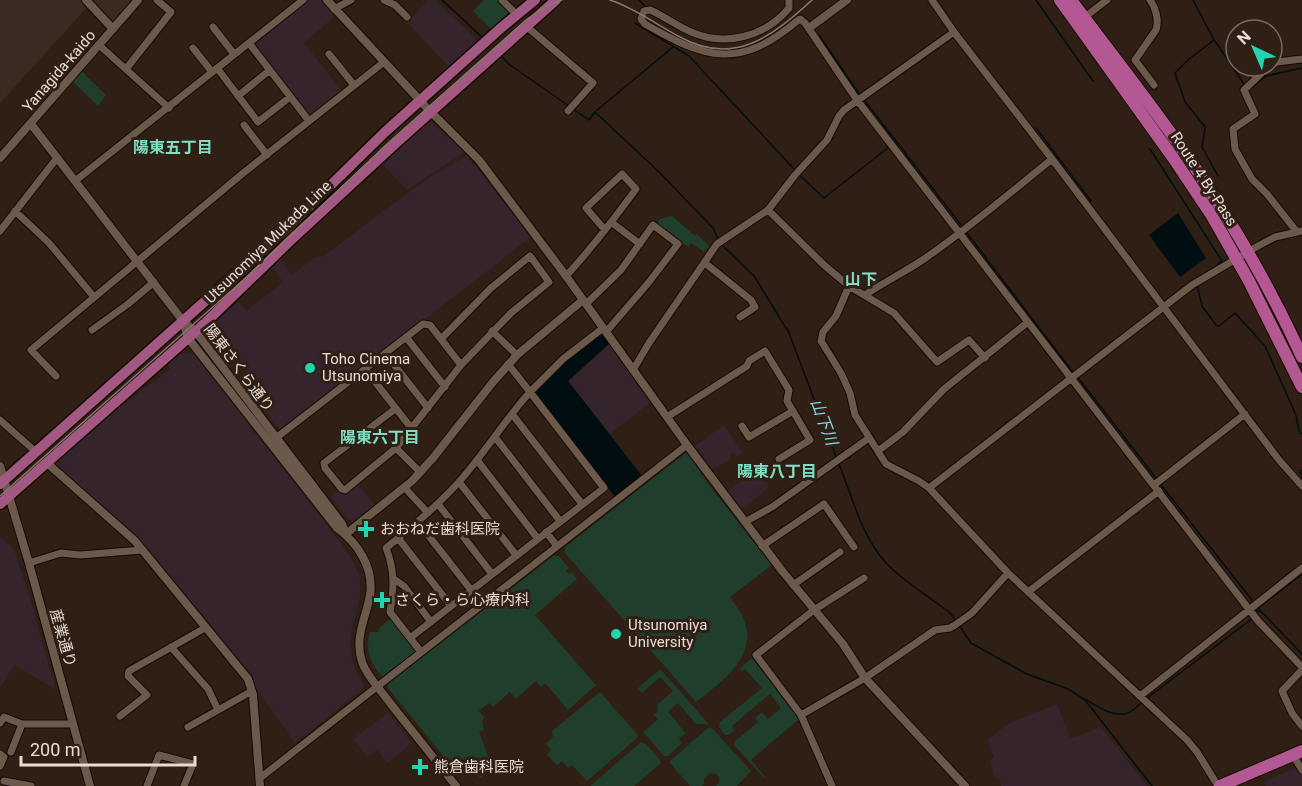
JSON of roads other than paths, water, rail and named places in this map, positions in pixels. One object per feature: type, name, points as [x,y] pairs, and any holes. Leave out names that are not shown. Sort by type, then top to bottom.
[{"type":"highway","points":[[1050,0],[1107,75],[1136,96]]},
{"type":"highway","name":"Route 4 By-Pass","points":[[1060,0],[1193,164],[1248,251],[1302,357]]},
{"type":"highway","name":"Route 4 By-Pass","points":[[1071,0],[1136,96],[1212,216],[1282,345],[1302,387]]},
{"type":"highway","points":[[1081,0],[1131,72],[1136,96]]},
{"type":"highway","points":[[1219,786],[1299,759]]},
{"type":"highway","points":[[1235,786],[1299,759]]},
{"type":"main road","name":"Utsunomiya Mukada Line","points":[[2,482],[286,229],[420,100],[535,0]]},
{"type":"main road","name":"Utsunomiya Mukada Line","points":[[0,504],[192,335],[293,238],[556,0]]},
{"type":"street","points":[[86,0],[113,29]]},
{"type":"street","name":"Yanagida-kaido","points":[[0,158],[138,0]]},
{"type":"street","points":[[126,69],[171,12],[157,0]]},
{"type":"street","points":[[75,181],[303,0]]},
{"type":"street","points":[[327,0],[479,160],[762,546],[843,644],[865,678],[965,786]]},
{"type":"street","points":[[334,9],[351,0]]},
{"type":"street","points":[[384,0],[395,5],[407,17]]},
{"type":"street","points":[[502,0],[517,15]]},
{"type":"street","points":[[809,28],[847,0]]},
{"type":"street","points":[[932,0],[1279,460],[1302,486]]},
{"type":"street","points":[[1090,13],[1107,0]]},
{"type":"street","points":[[1150,0],[1158,24],[1135,60],[1154,85]]},
{"type":"street","points":[[790,2],[779,17],[760,30],[749,35],[724,40],[699,36],[650,10],[644,11],[641,16],[645,24],[671,39],[699,51],[713,54],[732,54],[757,48],[778,37],[800,19],[809,28],[855,102],[960,233],[1258,621],[1302,667],[1302,670],[1282,691],[1302,726]]},
{"type":"street","points":[[526,26],[593,83],[570,108]]},
{"type":"street","points":[[213,27],[234,54]]},
{"type":"street","points":[[633,370],[649,343],[722,240],[768,210],[828,141],[839,116],[855,102],[954,32]]},
{"type":"street","points":[[249,43],[309,121]]},
{"type":"street","points":[[99,45],[169,108]]},
{"type":"street","points":[[193,48],[238,96],[258,122],[290,97]]},
{"type":"street","points":[[329,54],[354,86]]},
{"type":"street","points":[[1284,61],[1302,59]]},
{"type":"street","points":[[56,376],[31,350],[137,261],[384,62]]},
{"type":"street","points":[[238,96],[270,70]]},
{"type":"street","points":[[929,488],[1192,285],[1275,237],[1300,232],[1252,179],[1235,149],[1233,129],[1255,114],[1244,90],[1257,78]]},
{"type":"street","points":[[31,124],[183,321]]},
{"type":"street","points":[[243,125],[267,155]]},
{"type":"street","points":[[0,231],[57,158]]},
{"type":"street","points":[[865,295],[887,279],[922,260],[960,233],[1052,159]]},
{"type":"street","points":[[566,276],[605,230],[636,189],[622,174],[586,208],[605,230]]},
{"type":"street","points":[[768,210],[849,286],[894,313],[937,362],[969,340],[985,358]]},
{"type":"street","points":[[15,211],[49,243],[94,297]]},
{"type":"street","points":[[611,222],[640,244]]},
{"type":"street","points":[[346,534],[420,472],[517,355],[621,270],[653,225],[678,244],[649,282],[605,330],[563,359],[530,392],[459,482],[438,504],[386,548],[391,559],[394,579],[390,612],[421,652]]},
{"type":"street","points":[[395,409],[324,463],[325,468],[342,489],[345,490],[372,470],[396,448],[461,365],[492,331],[549,282],[530,256],[491,288],[441,339]]},
{"type":"street","points":[[705,263],[751,300],[754,307],[740,317]]},
{"type":"street","points":[[92,330],[128,304],[153,282]]},
{"type":"street","points":[[849,286],[836,316],[823,332],[821,341],[841,373],[855,415],[886,464],[929,488],[1008,573],[1192,746],[1219,786]]},
{"type":"street","name":"陽東さくら通り","points":[[183,321],[337,528],[346,534]]},
{"type":"street","points":[[878,451],[903,432],[944,389],[1028,322]]},
{"type":"street","points":[[276,438],[423,324],[430,325],[461,365]]},
{"type":"street","points":[[492,331],[517,355]]},
{"type":"street","name":"陽東さくら通り","points":[[192,335],[276,438],[342,525],[361,554],[369,573],[370,594],[360,630],[359,644],[366,671],[456,786]]},
{"type":"street","points":[[406,337],[445,387]]},
{"type":"street","points":[[667,417],[747,366],[749,360],[765,351],[789,390],[787,400],[810,440],[779,459]]},
{"type":"street","points":[[385,353],[428,408]]},
{"type":"street","points":[[410,638],[604,488],[508,364]]},
{"type":"street","points":[[365,369],[412,429]]},
{"type":"street","points":[[742,426],[749,437],[793,411]]},
{"type":"street","points":[[512,414],[582,504]]},
{"type":"street","points":[[1028,592],[1245,414]]},
{"type":"street","points":[[0,420],[36,452]]},
{"type":"street","points":[[495,437],[560,521]]},
{"type":"street","points":[[745,522],[772,507],[869,438]]},
{"type":"street","points":[[260,782],[377,686],[687,445]]},
{"type":"street","points":[[396,448],[420,472]]},
{"type":"street","points":[[477,460],[538,539]]},
{"type":"street","points":[[47,463],[142,550],[248,679],[252,691],[260,782]]},
{"type":"street","points":[[0,466],[2,482]]},
{"type":"street","name":"産業通り","points":[[2,482],[9,497],[29,563],[90,786]]},
{"type":"street","points":[[459,482],[516,555]]},
{"type":"street","points":[[404,487],[428,513]]},
{"type":"street","points":[[438,504],[492,574]]},
{"type":"street","points":[[762,546],[824,504],[854,547]]},
{"type":"street","points":[[418,522],[471,590]]},
{"type":"street","points":[[546,532],[557,546]]},
{"type":"street","points":[[398,538],[451,606]]},
{"type":"street","points":[[29,563],[61,553],[80,555],[142,550]]},
{"type":"street","points":[[793,585],[840,552]]},
{"type":"street","points":[[1140,696],[1302,568]]},
{"type":"street","points":[[801,715],[865,678],[935,630],[956,625],[969,615],[1008,573]]},
{"type":"street","points":[[832,786],[801,715],[756,655],[814,610],[864,578]]},
{"type":"street","points":[[394,579],[404,586],[431,622]]},
{"type":"street","points":[[120,716],[147,695],[128,676],[129,671],[205,628]]},
{"type":"street","points":[[171,647],[208,689],[218,710]]},
{"type":"street","points":[[188,727],[252,691]]},
{"type":"street","points":[[2,718],[22,724],[73,724]]},
{"type":"street","points":[[11,752],[22,724]]},
{"type":"street","points":[[0,754],[4,757],[0,766]]},
{"type":"street","points":[[147,786],[159,755],[192,764],[184,786]]},
{"type":"street","points":[[3,782],[29,786]]},
{"type":"waterway","name":"山下川","points":[[442,0],[483,38]]},
{"type":"waterway","points":[[639,0],[644,5]]},
{"type":"waterway","points":[[1036,0],[1093,81]]},
{"type":"waterway","points":[[1193,0],[1214,40],[1175,73],[1185,102],[1205,127],[1202,147],[1218,176]]},
{"type":"waterway","points":[[635,23],[689,56],[795,170]]},
{"type":"waterway","points":[[819,35],[859,94]]},
{"type":"waterway","points":[[1215,41],[1244,84]]},
{"type":"waterway","points":[[596,111],[673,47]]},
{"type":"waterway","name":"山下川","points":[[502,57],[569,106]]},
{"type":"waterway","points":[[1254,86],[1266,76],[1302,68]]},
{"type":"waterway","points":[[865,101],[961,225]]},
{"type":"waterway","name":"山下川","points":[[573,109],[589,120],[595,112],[659,172],[713,228],[719,241]]},
{"type":"waterway","points":[[1036,128],[1091,201]]},
{"type":"waterway","points":[[798,174],[824,198],[889,147]]},
{"type":"waterway","points":[[1150,149],[1222,261],[1212,269]]},
{"type":"waterway","points":[[967,233],[1072,371]]},
{"type":"waterway","name":"山下川","points":[[722,245],[754,276],[789,333],[836,457]]},
{"type":"waterway","points":[[1197,285],[1202,306],[1216,325],[1219,326],[1235,313],[1265,346],[1296,415],[1299,431],[1302,434]]},
{"type":"waterway","points":[[1079,379],[1156,478]]},
{"type":"waterway","name":"山下川","points":[[839,464],[864,529],[878,554],[893,570],[950,613],[956,621]]},
{"type":"waterway","points":[[1302,470],[1300,472],[1302,477]]},
{"type":"waterway","points":[[1161,485],[1252,600]]},
{"type":"waterway","points":[[1258,608],[1302,574]]},
{"type":"waterway","points":[[1258,608],[1302,654]]},
{"type":"waterway","points":[[1253,610],[1261,612]]},
{"type":"waterway","points":[[1147,698],[1253,618]]},
{"type":"waterway","name":"山下川","points":[[959,625],[971,643],[1027,674],[1068,689],[1085,700],[1152,786]]},
{"type":"waterway","points":[[1087,700],[1106,711],[1117,714],[1128,713],[1143,701]]},
{"type":"tram line","points":[[0,496],[250,274],[388,143],[527,19],[545,7],[562,0]]},
{"type":"tram line","points":[[610,0],[637,12],[680,37],[700,46],[718,49],[735,48],[752,43],[783,25],[812,0]]},
{"type":"place","name":"Toho Cinema Utsunomiya","points":[[310,368]]},
{"type":"place","name":"おおねだ歯科医院","points":[[366,529]]},
{"type":"place","name":"さくら・ら心療内科","points":[[382,600]]},
{"type":"place","name":"Utsunomiya University","points":[[616,634]]},
{"type":"place","name":"熊倉歯科医院","points":[[420,767]]},
{"type":"district","name":"陽東五丁目","points":[[173,147]]},
{"type":"district","name":"山下","points":[[861,279]]},
{"type":"district","name":"陽東六丁目","points":[[380,437]]},
{"type":"district","name":"陽東八丁目","points":[[777,471]]}]
